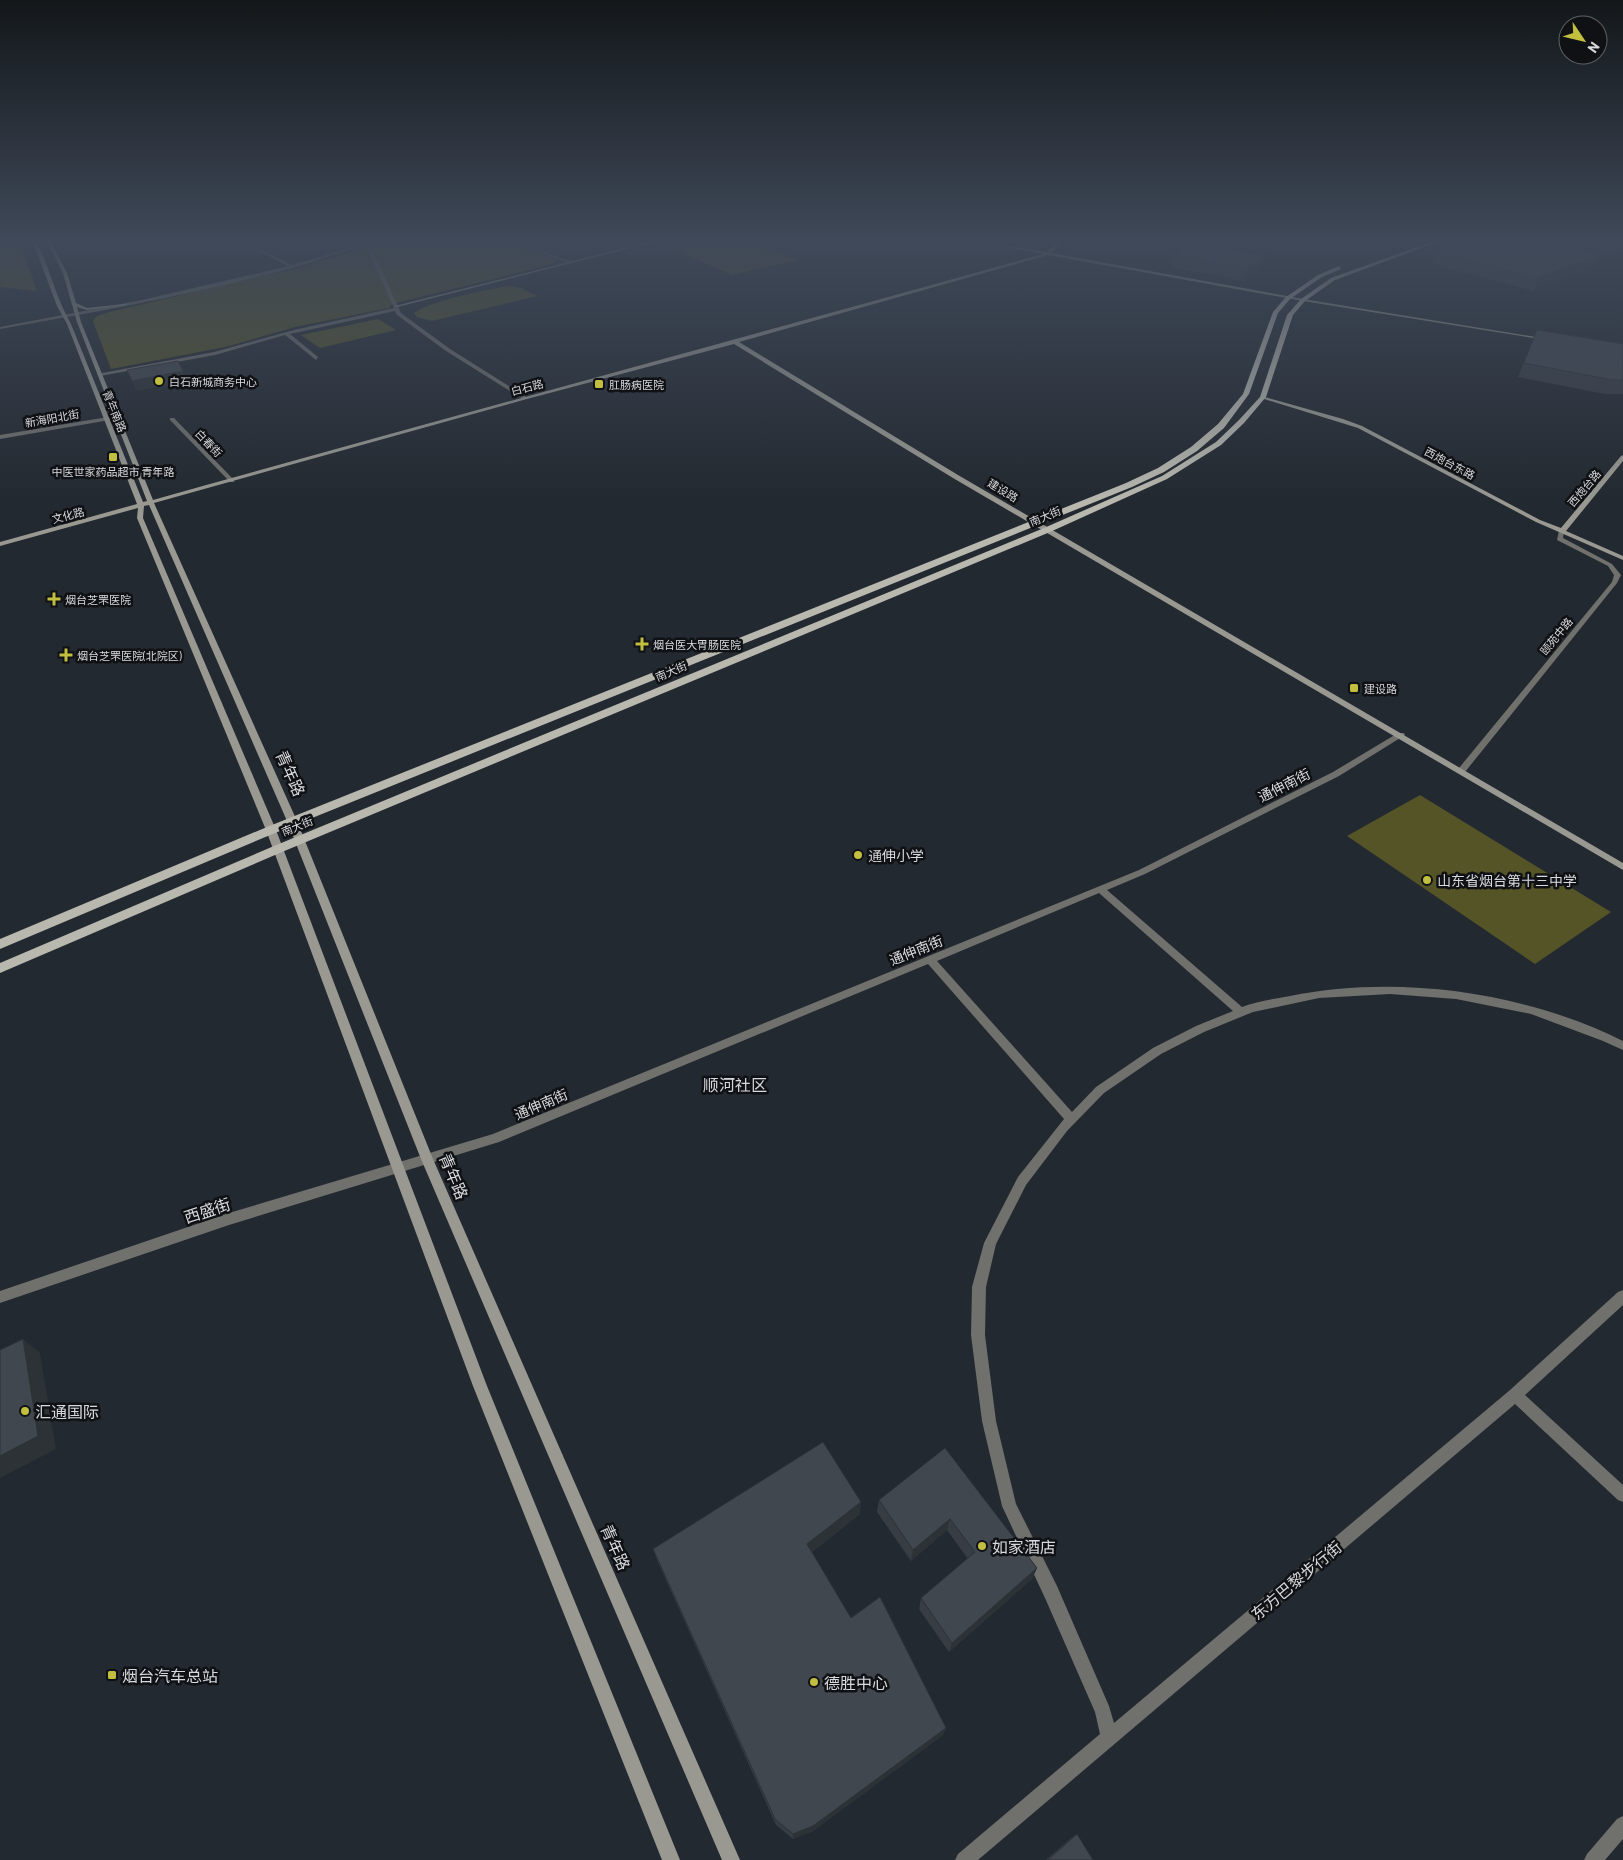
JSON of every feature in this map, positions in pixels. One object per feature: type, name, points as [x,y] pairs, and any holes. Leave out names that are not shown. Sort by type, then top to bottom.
[{"type":"main road","name":"青年南路","points":[[69,329],[108,419],[141,506]]},
{"type":"main road","name":"青年南路","points":[[83,329],[151,503]]},
{"type":"main road","name":"白石路","points":[[141,506],[525,398],[782,329]]},
{"type":"main road","name":"南大街","points":[[0,944],[292,821],[471,751],[1034,522],[1130,485],[1161,470],[1194,449],[1221,426],[1246,394],[1269,329]]},
{"type":"main road","name":"南大街","points":[[0,968],[278,849],[1048,530],[1173,475],[1207,453],[1235,430],[1263,397],[1285,329]]},
{"type":"main road","points":[[1479,329],[1553,341]]},
{"type":"main road","name":"建设路","points":[[735,342],[1034,522],[1462,770],[1623,867]]},
{"type":"main road","name":"西炮台东路","points":[[1263,397],[1360,427],[1561,532],[1623,558]]},
{"type":"main road","name":"西炮台路","points":[[1561,532],[1623,457]]},
{"type":"main road","name":"青年路","points":[[151,503],[300,840],[427,1159],[732,1860]]},
{"type":"main road","points":[[141,506],[140,518],[271,830],[480,1386],[671,1860]]},
{"type":"main road","name":"文化路","points":[[0,544],[141,506]]},
{"type":"street","points":[[100,374],[214,353],[304,329]]},
{"type":"street","points":[[419,329],[448,350],[525,398]]},
{"type":"street","points":[[286,333],[316,358]]},
{"type":"street","name":"白春街","points":[[172,418],[232,481]]},
{"type":"street","name":"新海阳北街","points":[[0,437],[108,419]]},
{"type":"street","name":"颐苑中路","points":[[1462,770],[1615,582],[1618,575],[1610,565],[1559,539],[1561,532]]},
{"type":"street","name":"通伸南街","points":[[427,1159],[495,1138],[1142,872],[1336,774],[1401,735]]},
{"type":"street","points":[[1100,889],[1241,1012]]},
{"type":"street","points":[[929,959],[1071,1119]]},
{"type":"street","points":[[1109,1738],[1103,1712],[1062,1617],[1009,1506],[989,1421],[978,1335],[979,1287],[990,1243],[1022,1181],[1071,1119],[1100,1090],[1156,1051],[1200,1029],[1251,1008],[1319,994],[1390,990],[1456,994],[1532,1010],[1623,1046]]},
{"type":"street","name":"西盛街","points":[[0,1297],[229,1219],[427,1159]]},
{"type":"street","name":"东方巴黎步行街","points":[[964,1860],[1515,1395],[1623,1296]]},
{"type":"street","points":[[1515,1395],[1623,1496]]},
{"type":"street","points":[[1593,1860],[1623,1825]]},
{"type":"shaded area","points":[[96,329],[289,329],[225,347],[111,369]]},
{"type":"shaded area","points":[[331,329],[396,330],[320,348],[301,335]]},
{"type":"shaded area","points":[[1420,795],[1611,912],[1535,964],[1347,836]]},
{"type":"building","points":[[1537,330],[1623,344],[1623,380],[1612,380],[1524,363]]},
{"type":"building","points":[[178,361],[183,371],[132,381],[127,370]]},
{"type":"building","points":[[23,1339],[38,1436],[0,1456],[0,1350]]},
{"type":"building","name":"德胜中心","points":[[823,1442],[861,1502],[807,1544],[851,1618],[880,1597],[946,1728],[813,1826],[793,1834],[775,1819],[653,1549]]},
{"type":"building","name":"如家酒店","points":[[945,1448],[1037,1568],[952,1643],[921,1598],[975,1552],[950,1519],[913,1550],[879,1500]]},
{"type":"building","points":[[1077,1834],[1093,1860],[1048,1860]]},
{"type":"place","name":"白石新城商务中心","points":[[159,381]]},
{"type":"place","name":"肛肠病医院","points":[[599,384]]},
{"type":"place","name":"中医世家药品超市 青年路","points":[[113,457]]},
{"type":"place","name":"烟台芝罘医院","points":[[54,599]]},
{"type":"place","name":"烟台医大胃肠医院","points":[[642,644]]},
{"type":"place","name":"烟台芝罘医院(北院区)","points":[[66,655]]},
{"type":"place","name":"建设路","points":[[1354,688]]},
{"type":"place","name":"通伸小学","points":[[858,855]]},
{"type":"place","name":"山东省烟台第十三中学","points":[[1427,880]]},
{"type":"place","name":"汇通国际","points":[[25,1411]]},
{"type":"place","name":"如家酒店","points":[[982,1546]]},
{"type":"place","name":"烟台汽车总站","points":[[112,1675]]},
{"type":"place","name":"德胜中心","points":[[814,1682]]},
{"type":"district","name":"顺河社区","points":[[735,1084]]}]
